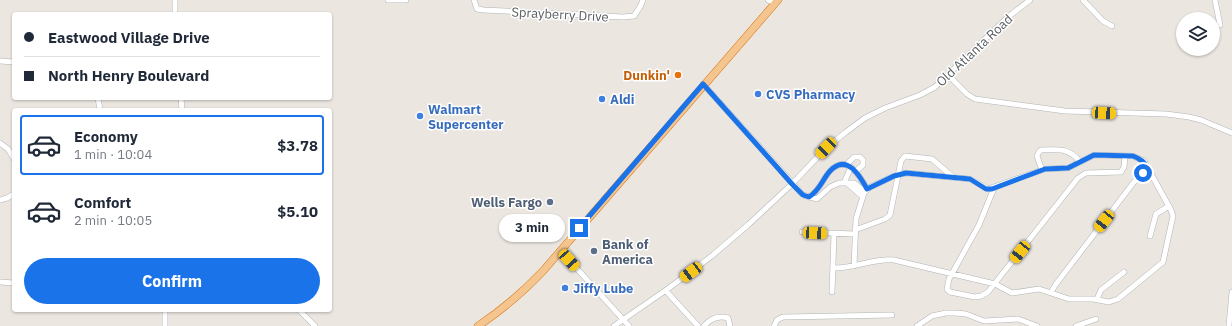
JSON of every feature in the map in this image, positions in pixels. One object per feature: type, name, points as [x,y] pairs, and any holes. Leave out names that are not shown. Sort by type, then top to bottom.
[{"type":"highway","points":[[478,326],[494,315],[530,284],[774,1]]},
{"type":"street","points":[[174,0],[175,12]]},
{"type":"street","points":[[388,0],[406,0]]},
{"type":"street","name":"Sprayberry Drive","points":[[474,0],[476,9],[484,10],[623,17],[634,16],[643,0]]},
{"type":"street","name":"Old Atlanta Road","points":[[614,326],[666,291],[713,255],[792,184],[826,148],[865,118],[936,87],[1008,17],[1030,0]]},
{"type":"street","points":[[1083,0],[1103,21],[1112,26]]},
{"type":"street","points":[[1215,0],[1217,12]]},
{"type":"street","points":[[0,61],[12,62]]},
{"type":"street","points":[[949,76],[967,94],[976,99],[1065,111],[1166,114],[1201,120],[1232,133]]},
{"type":"street","points":[[703,84],[803,195],[817,199],[830,187],[836,184],[845,183],[865,193]]},
{"type":"street","points":[[0,143],[8,149],[12,156]]},
{"type":"street","points":[[1042,170],[1037,156],[1041,150],[1067,151],[1073,154],[1080,162]]},
{"type":"street","points":[[833,268],[854,266],[890,259],[995,284],[1012,293],[1039,289],[1052,292],[1065,298],[1109,302],[1118,300],[1163,262],[1173,216],[1149,169],[1141,159],[1133,156],[1097,155],[1066,168],[1049,168],[994,188],[986,189],[970,179],[906,173],[899,174],[865,193],[856,219],[854,266]]},
{"type":"street","points":[[802,232],[834,234],[855,232],[885,219],[890,215],[902,158],[905,156],[932,159],[953,178]]},
{"type":"street","points":[[994,188],[979,225],[952,274],[947,287],[950,292],[978,297],[986,294],[1080,176],[1088,172],[1121,172],[1124,167],[1125,156]]},
{"type":"street","points":[[809,197],[820,188],[831,171],[839,166],[846,165],[854,157],[860,157],[863,160],[863,165],[853,169],[845,183]]},
{"type":"street","points":[[846,165],[853,169],[865,193]]},
{"type":"street","points":[[1052,292],[1056,284],[1134,182],[1149,169]]},
{"type":"street","points":[[0,200],[12,195]]},
{"type":"street","points":[[1150,236],[1156,214],[1169,206]]},
{"type":"street","points":[[832,292],[834,234]]},
{"type":"street","points":[[560,250],[629,326]]},
{"type":"street","points":[[1097,300],[1101,290],[1124,272]]},
{"type":"street","points":[[0,282],[12,283]]},
{"type":"street","points":[[666,291],[698,326]]},
{"type":"street","points":[[1230,326],[1232,292]]},
{"type":"street","points":[[165,312],[165,326]]},
{"type":"street","points":[[301,312],[315,326]]},
{"type":"street","points":[[917,326],[932,316],[950,313],[962,313],[984,321],[1018,319],[1037,326]]},
{"type":"street","points":[[774,326],[777,320],[783,317],[892,314]]},
{"type":"street","points":[[704,326],[714,318],[720,317],[728,318],[730,326]]},
{"type":"street","points":[[1076,326],[1096,319]]},
{"type":"place","name":"Dunkin'","points":[[678,75]]},
{"type":"place","name":"CVS Pharmacy","points":[[758,94]]},
{"type":"place","name":"Aldi","points":[[602,99]]},
{"type":"place","name":"Walmart Supercenter","points":[[420,116]]},
{"type":"place","name":"Wells Fargo","points":[[550,202]]},
{"type":"place","name":"Bank of America","points":[[594,251]]},
{"type":"place","name":"Jiffy Lube","points":[[565,288]]},
{"type":"route","points":[[579,228],[703,84],[800,193],[809,197],[820,188],[826,176],[831,171],[836,167],[844,165],[856,170],[867,189],[894,176],[906,173],[970,179],[986,189],[992,189],[1045,169],[1068,168],[1094,155],[1133,156],[1144,161],[1149,169],[1143,173]]}]
